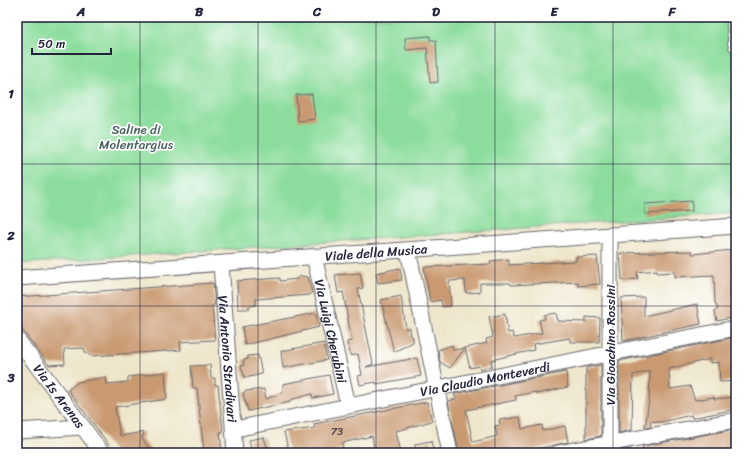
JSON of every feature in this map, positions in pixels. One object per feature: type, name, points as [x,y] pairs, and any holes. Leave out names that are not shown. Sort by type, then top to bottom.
[{"type":"street","points":[[734,17],[736,45]]},
{"type":"street","name":"Viale della Musica","points":[[17,278],[736,226]]},
{"type":"street","name":"Via Gioachino Rossini","points":[[610,236],[610,448]]},
{"type":"street","points":[[408,250],[450,453]]},
{"type":"street","name":"Via Luigi Cherubini","points":[[314,256],[348,405]]},
{"type":"street","name":"Via Antonio Stradivari","points":[[221,264],[235,429],[235,453]]},
{"type":"street","name":"Via Claudio Monteverdi","points":[[235,429],[348,405],[610,355],[736,328]]},
{"type":"street","name":"Via Is Arenas","points":[[17,339],[102,453]]},
{"type":"street","points":[[558,453],[610,448],[736,420]]},
{"type":"street","points":[[17,431],[83,427]]},
{"type":"green space","name":"Saline di Molentargius","points":[[17,17],[736,17],[736,213],[17,264]]},
{"type":"building","points":[[430,36],[430,40],[436,40],[438,82],[430,83],[427,48],[406,50],[405,38]]},
{"type":"building","points":[[312,94],[315,119],[298,121],[296,95]]},
{"type":"building","points":[[692,201],[692,211],[645,214],[645,204]]},
{"type":"building","points":[[733,250],[736,301],[733,301],[736,317],[717,321],[715,311],[718,309],[715,302],[714,275],[675,277],[675,272],[657,273],[657,270],[637,272],[638,279],[622,280],[620,253],[692,251],[692,254]]},
{"type":"building","points":[[597,256],[600,284],[578,286],[578,282],[511,285],[510,283],[480,283],[480,292],[466,293],[465,280],[449,281],[451,306],[442,307],[441,300],[430,302],[424,267],[491,264],[490,261],[509,259],[509,265],[576,261],[576,257]]},
{"type":"building","points":[[400,268],[402,280],[378,283],[376,273]]},
{"type":"building","points":[[360,273],[363,288],[358,289],[373,364],[366,367],[417,358],[421,376],[376,384],[376,382],[360,385],[358,376],[362,375],[358,354],[351,356],[347,342],[352,341],[343,292],[338,293],[335,275]]},
{"type":"building","points":[[300,276],[308,277],[312,292],[310,295],[256,299],[256,305],[249,306],[249,309],[238,309],[237,281],[280,278],[280,281],[297,279]]},
{"type":"building","points":[[213,283],[215,305],[212,305],[215,340],[180,342],[181,350],[91,356],[85,352],[84,348],[64,349],[65,364],[49,365],[17,323],[17,297]]},
{"type":"building","points":[[401,296],[406,329],[410,328],[413,342],[394,352],[381,300]]},
{"type":"building","points":[[644,297],[644,316],[697,304],[701,324],[623,341],[621,298]]},
{"type":"building","points":[[316,313],[319,327],[245,345],[242,327]]},
{"type":"building","points":[[556,313],[558,321],[586,322],[586,317],[600,318],[599,342],[570,342],[570,338],[533,344],[534,350],[491,360],[492,366],[480,369],[479,366],[470,368],[465,348],[487,343],[486,339],[493,337],[489,317],[505,314],[508,333],[512,332],[514,338],[542,333],[539,320],[545,319],[544,315]]},
{"type":"building","points":[[736,337],[736,381],[720,382],[719,362],[710,363],[710,359],[669,369],[670,389],[690,386],[695,400],[714,397],[714,399],[736,397],[736,409],[692,418],[691,415],[662,422],[650,421],[651,427],[645,428],[649,399],[650,371],[633,375],[632,430],[619,433],[619,361]]},
{"type":"building","points":[[324,343],[327,360],[283,368],[281,351]]},
{"type":"building","points":[[452,345],[453,350],[465,348],[450,368],[440,362],[438,350]]},
{"type":"building","points":[[258,355],[262,374],[245,378],[241,366],[244,365],[243,360],[248,359],[248,356]]},
{"type":"building","points":[[210,365],[211,378],[215,378],[215,385],[218,385],[223,432],[220,432],[222,453],[204,453],[197,388],[193,388],[191,366]]},
{"type":"building","points":[[601,365],[601,436],[586,439],[586,368]]},
{"type":"building","points":[[165,372],[167,399],[115,407],[120,436],[144,432],[142,439],[153,453],[115,453],[68,390],[78,382],[106,377],[107,384],[128,382],[128,377]]},
{"type":"building","points":[[566,372],[568,387],[536,394],[536,392],[515,396],[516,400],[466,410],[473,442],[497,436],[495,426],[500,425],[499,420],[520,417],[522,429],[542,425],[543,431],[565,426],[568,442],[519,453],[459,453],[448,401],[456,399],[454,394]]},
{"type":"building","points":[[329,375],[333,394],[313,398],[312,394],[290,400],[290,402],[248,411],[243,393],[246,391],[264,389],[266,399],[283,392],[283,384]]},
{"type":"building","points":[[427,402],[432,421],[396,431],[401,453],[375,453],[372,436],[342,443],[343,449],[333,451],[334,453],[289,453],[284,432],[315,428],[314,424]]},
{"type":"building","points":[[736,429],[736,453],[642,453],[643,446]]},
{"type":"building","points":[[264,437],[268,451],[252,453],[249,440]]},
{"type":"building","points":[[431,441],[434,453],[416,453],[415,444]]},
{"type":"building","points":[[631,449],[631,453],[619,453],[619,451]]}]
